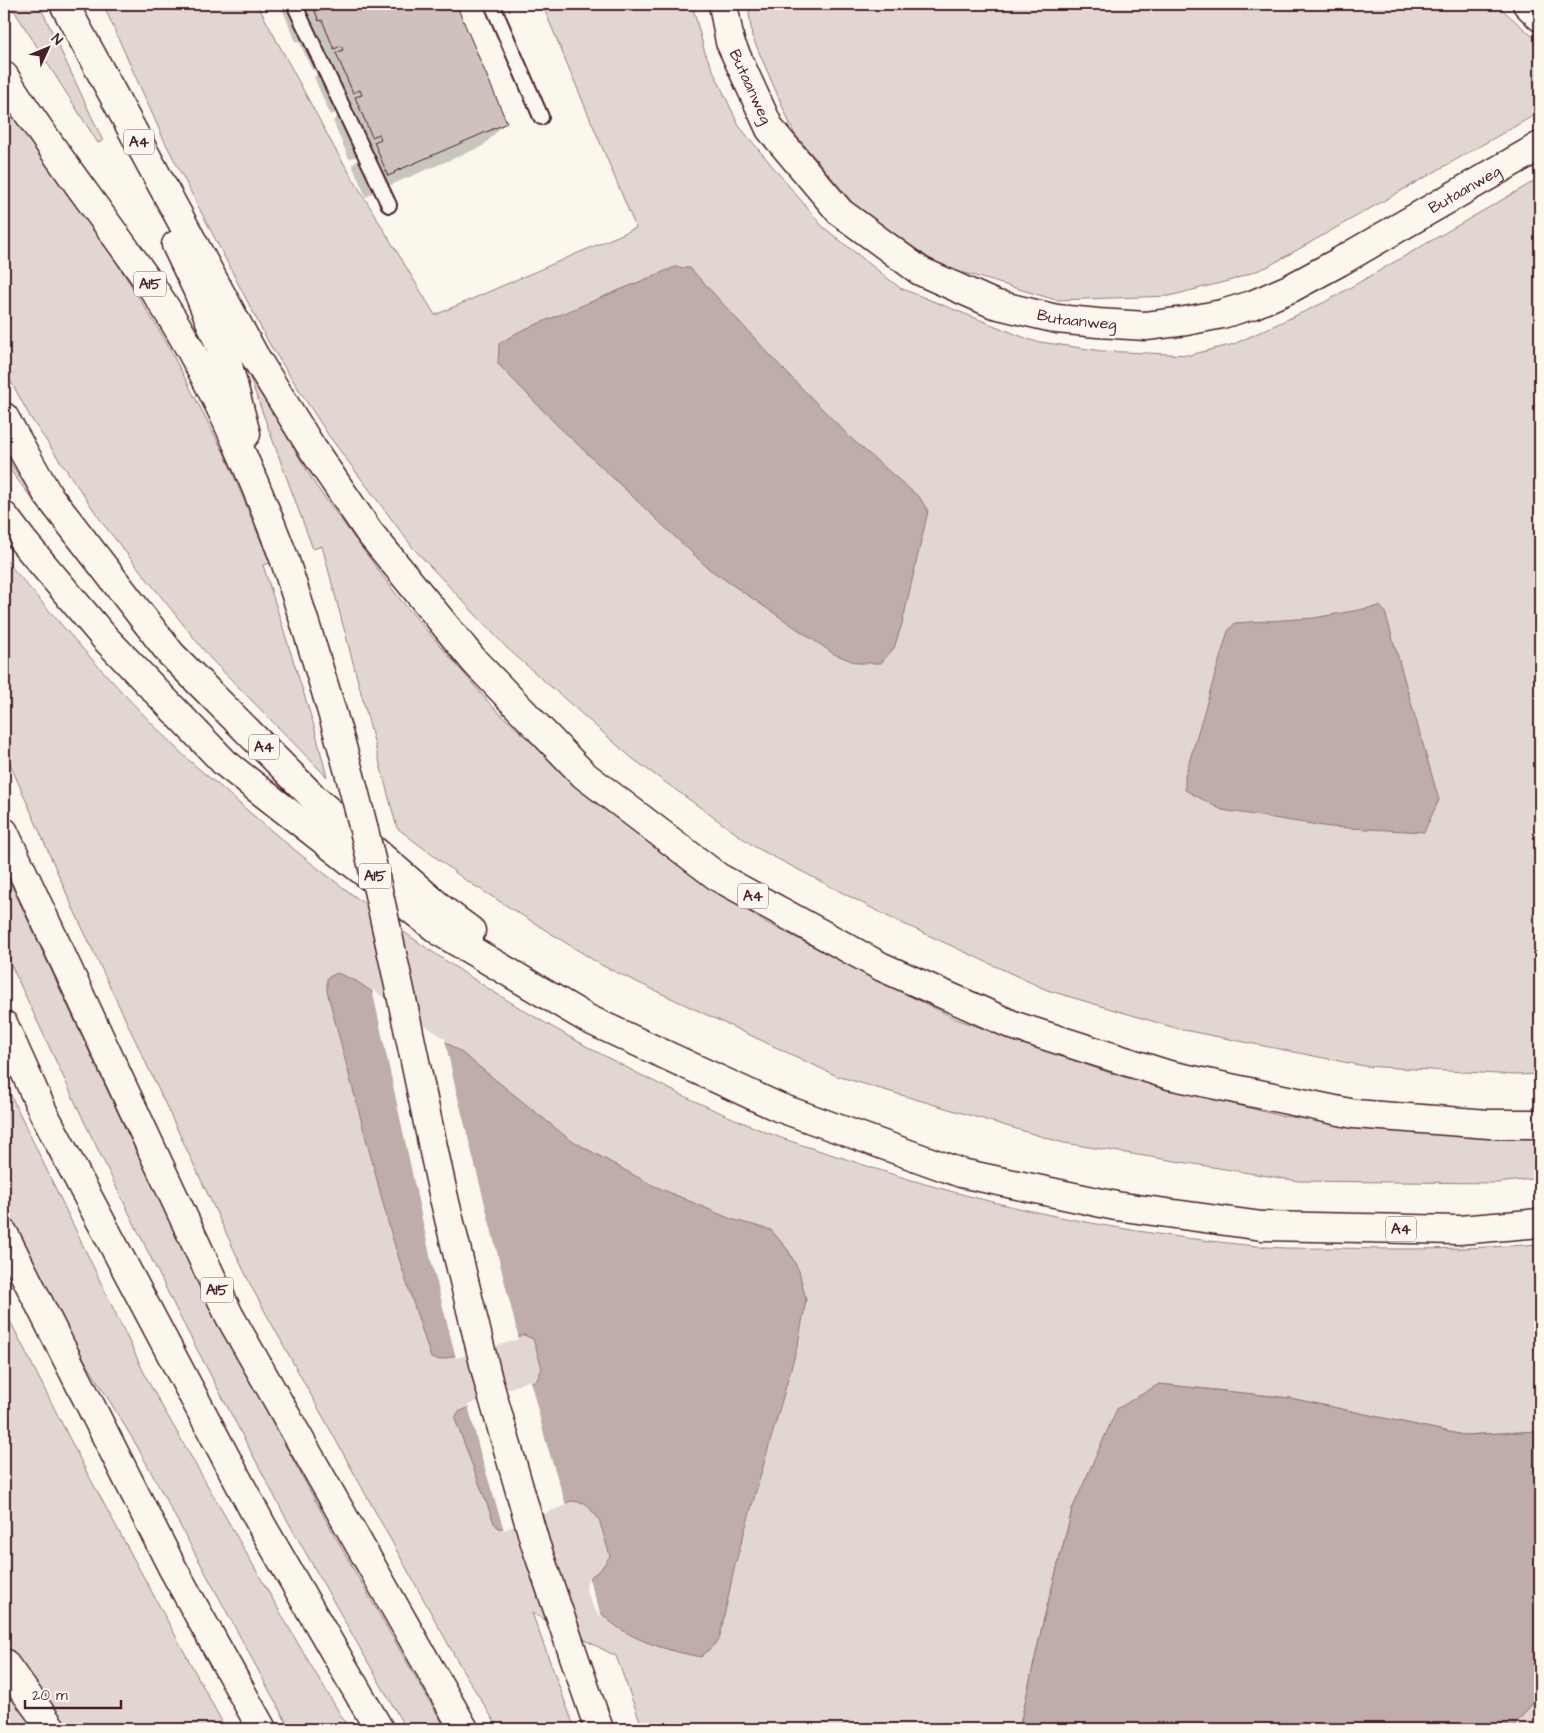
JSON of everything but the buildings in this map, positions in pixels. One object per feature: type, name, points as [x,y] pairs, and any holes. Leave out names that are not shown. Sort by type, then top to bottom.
[{"type":"main road","name":"A15","points":[[63,4],[197,289],[228,365],[266,510]]},
{"type":"main road","name":"A4","points":[[63,4],[254,355],[310,445],[369,532],[475,662],[584,775],[718,877],[882,967],[1015,1026],[1169,1075],[1354,1114],[1489,1124],[1540,1124]]},
{"type":"main road","name":"Butaanweg","points":[[723,4],[730,42],[770,128],[840,212],[920,271],[994,304],[1057,319],[1146,326],[1222,314],[1252,305],[1291,288],[1540,146]]},
{"type":"main road","points":[[1526,4],[1540,17]]},
{"type":"main road","name":"A15","points":[[4,76],[154,291],[195,358],[226,419],[266,510],[284,558],[337,726],[363,825],[390,939],[444,1198],[488,1380],[535,1543],[599,1729]]},
{"type":"main road","name":"A4","points":[[4,417],[48,495],[171,654],[316,800],[444,911],[588,1019]]},
{"type":"main road","name":"A4","points":[[4,516],[104,637],[225,762],[442,933],[588,1019],[778,1107],[960,1173],[1116,1206],[1262,1226],[1459,1230],[1540,1223]]},
{"type":"main road","name":"A15","points":[[4,832],[228,1315],[464,1729]]},
{"type":"main road","points":[[4,1025],[44,1114],[262,1526],[379,1729]]},
{"type":"main road","points":[[4,1234],[172,1567],[262,1729]]},
{"type":"main road","points":[[4,1663],[52,1729]]},
{"type":"lane","points":[[294,4],[389,205]]},
{"type":"lane","points":[[492,4],[542,117]]},
{"type":"shaded area","points":[[10,4],[39,4],[103,141],[98,143]]},
{"type":"shaded area","points":[[103,4],[257,4],[335,149],[435,315],[636,228],[542,4],[692,4],[705,53],[739,126],[823,227],[900,288],[1033,341],[1102,351],[1190,355],[1234,344],[1325,302],[1540,178],[1540,1074],[1515,1075],[1364,1066],[1179,1029],[1047,990],[889,917],[755,847],[633,759],[507,648],[414,549],[329,436],[270,345],[164,140]]},
{"type":"shaded area","points":[[748,4],[1496,4],[1540,43],[1540,112],[1267,267],[1232,280],[1169,296],[1056,300],[941,266],[858,209],[794,133],[752,36]]},
{"type":"shaded area","points":[[4,93],[84,210],[164,338],[226,457],[270,563],[263,565],[314,726],[327,777],[210,658],[104,525],[32,420],[4,369]]},
{"type":"shaded area","points":[[675,267],[690,268],[783,369],[853,440],[920,498],[928,511],[902,624],[894,648],[881,663],[857,663],[834,654],[709,569],[556,424],[498,364],[499,344],[518,332]]},
{"type":"shaded area","points":[[245,365],[316,486],[399,598],[492,706],[601,807],[761,920],[956,1019],[1113,1074],[1281,1116],[1460,1135],[1540,1136],[1540,1178],[1497,1183],[1299,1181],[1064,1143],[837,1076],[603,966],[464,879],[397,828],[322,546],[313,549]]},
{"type":"shaded area","points":[[4,453],[46,517],[4,462]]},
{"type":"shaded area","points":[[4,558],[45,607],[175,747],[323,873],[431,951],[522,1009],[616,1062],[713,1110],[783,1139],[897,1176],[1001,1204],[1107,1226],[1213,1241],[1285,1248],[1439,1249],[1540,1244],[1540,1431],[1463,1435],[1290,1398],[1159,1384],[1073,1507],[1044,1618],[1019,1729],[643,1729],[616,1656],[532,1613],[575,1729],[499,1729],[462,1669],[252,1288],[73,908],[4,750]]},
{"type":"shaded area","points":[[1380,606],[1385,612],[1439,800],[1424,832],[1330,827],[1222,810],[1185,790],[1185,776],[1228,631],[1235,623],[1314,618]]},
{"type":"shaded area","points":[[4,869],[132,1142],[211,1304],[325,1518],[446,1729],[406,1729],[286,1518],[180,1317],[84,1121],[4,950]]},
{"type":"shaded area","points":[[337,973],[356,981],[461,1052],[569,1139],[650,1184],[731,1219],[771,1230],[788,1250],[799,1271],[806,1300],[798,1344],[735,1565],[719,1640],[701,1657],[666,1649],[629,1634],[613,1624],[600,1611],[591,1596],[589,1578],[601,1569],[610,1556],[599,1519],[585,1503],[571,1501],[499,1529],[494,1523],[455,1419],[458,1412],[537,1380],[542,1368],[533,1339],[524,1335],[440,1360],[431,1358],[392,1237],[327,991],[327,978]]},
{"type":"shaded area","points":[[4,1081],[150,1385],[349,1729],[290,1729],[137,1446],[50,1303],[4,1208]]},
{"type":"shaded area","points":[[4,1309],[84,1467],[226,1729],[4,1729]]},
{"type":"shaded area","points":[[1159,1384],[1290,1398],[1463,1435],[1540,1431],[1540,1693],[1512,1729],[1019,1729],[1044,1618],[1073,1507],[1117,1409]]},
{"type":"shaded area","points":[[1540,1693],[1540,1729],[1512,1729]]},
{"type":"pier","points":[[372,989],[445,1039],[454,1082],[519,1339],[456,1358],[431,1260]]},
{"type":"pier","points":[[530,1380],[546,1442],[566,1505],[504,1530],[481,1456],[468,1405]]},
{"type":"pier","points":[[588,1576],[602,1618],[594,1609],[586,1589]]}]
